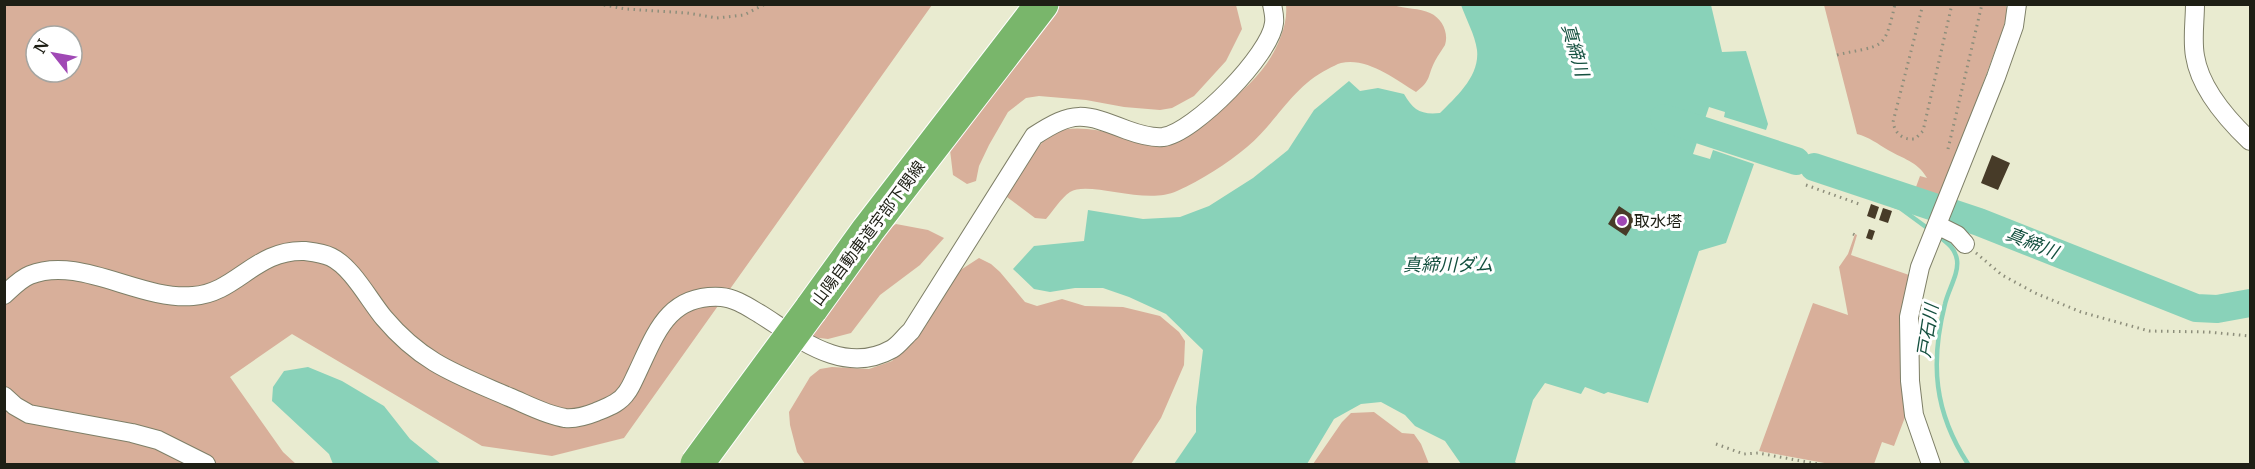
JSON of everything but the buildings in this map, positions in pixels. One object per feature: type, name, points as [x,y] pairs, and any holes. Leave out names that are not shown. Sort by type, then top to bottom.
[{"type":"highway","name":"山陽自動車道宇部下関線","points":[[697,465],[868,230],[1042,4]]},
{"type":"street","points":[[4,295],[27,276],[43,271],[61,270],[165,296],[197,296],[224,286],[262,260],[277,254],[293,251],[313,252],[332,258],[351,275],[384,318],[414,350],[442,368],[564,418],[582,417],[614,405],[627,393],[658,329],[669,313],[689,301],[703,297],[724,297],[744,305],[820,351],[865,360],[894,348],[911,331],[1034,136],[1064,119],[1088,116],[1141,135],[1164,137],[1187,127],[1242,78],[1263,51],[1274,23],[1272,4]]},
{"type":"street","points":[[1931,465],[1914,415],[1908,346],[1909,316],[1920,267],[1996,77],[2014,26],[2017,4]]},
{"type":"street","points":[[2196,4],[2195,56],[2201,74],[2235,127],[2250,141]]},
{"type":"street","points":[[1938,222],[1957,235],[1965,244]]},
{"type":"street","points":[[4,396],[29,414],[158,440],[206,465]]},
{"type":"path","points":[[598,4],[717,18],[744,15],[765,4]]},
{"type":"path","points":[[1837,55],[1881,44],[1888,34],[1895,4]]},
{"type":"path","points":[[1923,4],[1893,122],[1894,129],[1907,139],[1915,139],[1923,131],[1952,4]]},
{"type":"path","points":[[1955,178],[1947,167],[1946,159],[1982,4]]},
{"type":"path","points":[[1806,186],[1859,204]]},
{"type":"path","points":[[1965,244],[2002,275],[2035,293],[2081,312],[2149,331],[2208,332],[2250,336]]},
{"type":"path","points":[[1716,444],[1744,454],[1758,453],[1818,465]]},
{"type":"shaded area","points":[[4,5],[932,5],[624,438],[552,456],[482,446],[292,334],[230,377],[283,452],[296,464],[5,464]]},
{"type":"shaded area","points":[[1059,5],[1236,5],[1242,29],[1226,61],[1194,96],[1172,108],[1160,110],[1124,107],[1086,100],[1039,96],[1026,98],[1008,112],[979,166],[976,181],[967,184],[953,175],[950,150],[956,139]]},
{"type":"shaded area","points":[[1286,5],[1393,5],[1422,10],[1434,15],[1441,22],[1446,36],[1445,45],[1427,81],[1416,92],[1380,70],[1361,63],[1341,63],[1315,76],[1294,95],[1258,137],[1239,153],[1214,171],[1177,191],[1149,196],[1079,189],[1070,192],[1060,201],[1046,219],[1035,218],[1007,197],[1030,156],[1044,141],[1057,132],[1078,128],[1091,129],[1154,144],[1211,113],[1245,88],[1272,56],[1284,28]]},
{"type":"shaded area","points":[[1824,5],[2006,5],[2007,14],[2002,32],[1941,196],[1916,187],[1920,176],[1927,178],[1914,164],[1857,134]]},
{"type":"shaded area","points":[[896,224],[928,230],[944,238],[920,265],[880,295],[851,333],[828,339],[811,337],[888,229]]},
{"type":"shaded area","points":[[1855,234],[1857,235],[1851,255],[1912,276],[1907,412],[1894,446],[1882,442],[1874,464],[1830,464],[1759,451],[1813,303],[1848,315],[1839,267],[1848,254]]},
{"type":"shaded area","points":[[979,258],[1000,272],[1025,302],[1037,306],[1062,299],[1085,306],[1123,307],[1160,316],[1179,332],[1185,341],[1184,365],[1161,418],[1131,464],[805,464],[797,452],[789,412],[810,377],[820,369],[832,367],[869,369],[892,361],[925,325],[959,271]]},
{"type":"shaded area","points":[[1374,412],[1402,433],[1414,434],[1429,464],[1313,464],[1342,422],[1351,413]]},
{"type":"water","name":"真締川ダム","points":[[1461,5],[1711,5],[1722,52],[1746,51],[1768,124],[1766,130],[1724,117],[1725,112],[1709,107],[1693,154],[1710,159],[1713,150],[1754,164],[1726,243],[1699,251],[1648,403],[1608,392],[1604,394],[1585,387],[1581,394],[1545,383],[1533,400],[1515,462],[1518,464],[1461,464],[1445,441],[1415,426],[1405,415],[1381,402],[1361,404],[1334,419],[1307,464],[1174,464],[1196,432],[1196,407],[1203,350],[1166,314],[1129,297],[1103,288],[1075,288],[1050,292],[1034,289],[1013,269],[1034,246],[1084,241],[1088,210],[1143,219],[1180,217],[1209,206],[1253,178],[1288,150],[1314,110],[1349,81],[1360,91],[1378,88],[1404,94],[1418,110],[1440,113],[1466,85],[1477,60],[1474,39]]},
{"type":"water","points":[[308,367],[342,381],[384,406],[410,439],[441,464],[333,464],[329,454],[272,401],[273,387],[284,371]]},
{"type":"waterway","name":"真締川","points":[[1664,118],[1796,161]]},
{"type":"waterway","name":"真締川","points":[[1814,167],[1979,222],[2196,308],[2217,309],[2250,303]]},
{"type":"waterway","points":[[1896,194],[1892,205],[1900,208],[1930,230]]},
{"type":"waterway","name":"戸石川","points":[[1937,235],[1952,248],[1957,260],[1955,276],[1946,299],[1940,326],[1937,347],[1938,387],[1948,425],[1968,464]]},
{"type":"place","name":"取水塔","points":[[1622,221]]}]
